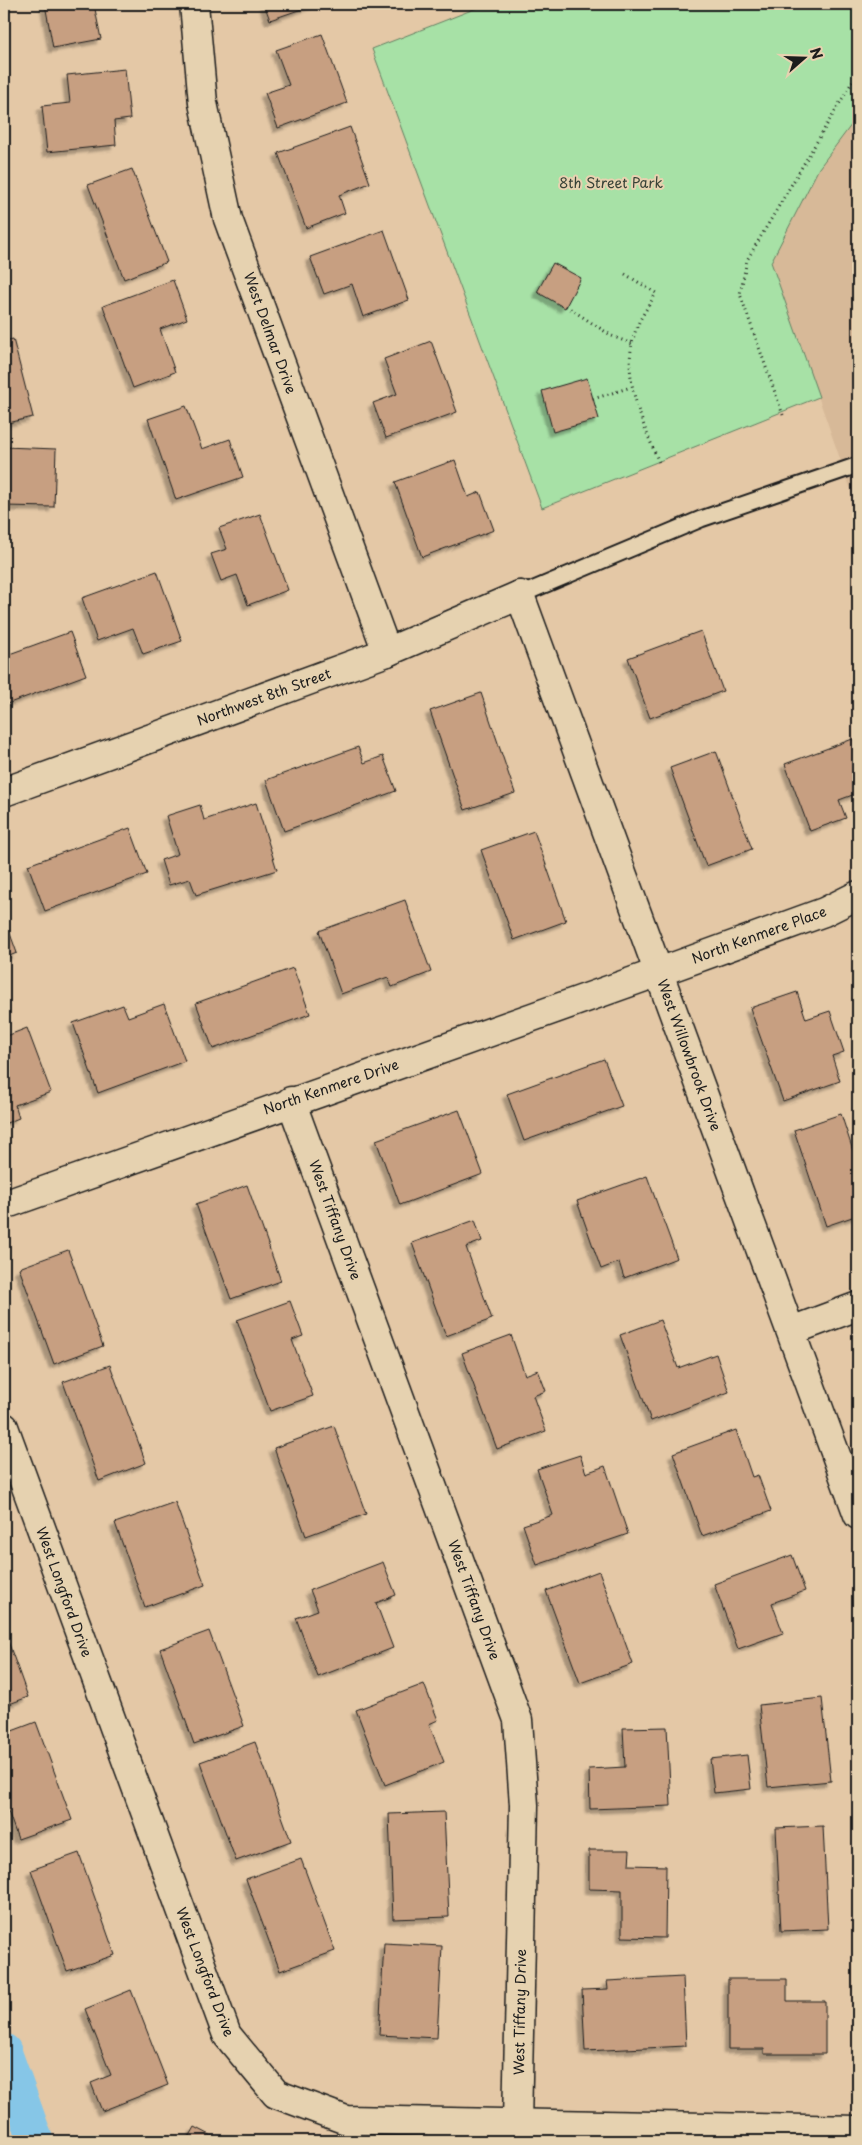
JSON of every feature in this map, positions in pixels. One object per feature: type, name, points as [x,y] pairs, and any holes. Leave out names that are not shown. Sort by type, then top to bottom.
[{"type":"street","name":"West Delmar Drive","points":[[194,4],[203,103],[228,219],[387,652]]},
{"type":"street","name":"Northwest 8th Street","points":[[4,792],[387,652],[520,595]]},
{"type":"street","name":"West Willowbrook Drive","points":[[520,595],[858,1515]]},
{"type":"street","name":"North Kenmere Place","points":[[659,972],[824,912],[858,895]]},
{"type":"street","name":"North Kenmere Drive","points":[[4,1205],[291,1101],[659,972]]},
{"type":"street","name":"West Tiffany Drive","points":[[291,1101],[518,1720],[524,1805],[517,2123]]},
{"type":"street","points":[[791,1331],[858,1306]]},
{"type":"street","name":"West Longford Drive","points":[[4,1427],[227,2036],[276,2094],[346,2120],[858,2130]]},
{"type":"lane","points":[[520,595],[701,519],[858,465]]},
{"type":"path","points":[[783,416],[740,294],[748,260],[858,72]]},
{"type":"path","points":[[625,274],[656,293],[640,321],[632,344],[630,366],[631,387],[640,416],[660,465]]},
{"type":"path","points":[[566,306],[612,336],[632,344]]},
{"type":"path","points":[[593,399],[631,387]]},
{"type":"shaded area","points":[[858,116],[858,510],[771,262],[819,168]]},
{"type":"green space","name":"8th Street Park","points":[[487,4],[858,4],[858,116],[819,168],[771,262],[819,397],[542,508],[372,49]]},
{"type":"building","points":[[45,4],[94,4],[101,39],[53,48]]},
{"type":"building","points":[[264,4],[316,4],[270,20]]},
{"type":"building","points":[[322,34],[347,103],[278,128],[265,93],[289,85],[276,50]]},
{"type":"building","points":[[125,69],[130,119],[114,121],[116,145],[47,152],[42,106],[70,103],[67,75]]},
{"type":"building","points":[[350,127],[370,183],[339,195],[345,213],[306,228],[278,153]]},
{"type":"building","points":[[132,169],[167,262],[124,279],[88,185]]},
{"type":"building","points":[[384,230],[409,300],[363,317],[352,284],[324,294],[310,257]]},
{"type":"building","points":[[553,263],[581,278],[565,308],[537,292]]},
{"type":"building","points":[[173,280],[187,319],[160,329],[175,372],[133,388],[103,306]]},
{"type":"building","points":[[13,339],[33,417],[4,424],[4,341]]},
{"type":"building","points":[[431,341],[457,412],[386,438],[373,403],[397,394],[384,359]]},
{"type":"building","points":[[587,378],[599,419],[553,432],[542,391]]},
{"type":"building","points":[[186,406],[202,449],[230,439],[243,477],[176,500],[148,419]]},
{"type":"building","points":[[4,447],[56,449],[54,507],[4,506]]},
{"type":"building","points":[[455,460],[468,497],[480,492],[494,530],[422,557],[395,482]]},
{"type":"building","points":[[260,514],[288,590],[248,605],[237,575],[221,581],[211,554],[227,549],[219,528]]},
{"type":"building","points":[[157,571],[182,641],[143,654],[133,628],[97,641],[82,598]]},
{"type":"building","points":[[701,631],[723,691],[650,718],[628,658]]},
{"type":"building","points":[[70,632],[86,675],[4,705],[4,656]]},
{"type":"building","points":[[481,693],[515,793],[465,810],[430,711]]},
{"type":"building","points":[[858,737],[858,793],[839,800],[846,818],[810,831],[785,764]]},
{"type":"building","points":[[358,747],[364,763],[383,756],[396,791],[284,831],[266,780]]},
{"type":"building","points":[[716,751],[752,849],[706,866],[670,768]]},
{"type":"building","points":[[256,803],[277,870],[196,895],[190,879],[169,885],[161,860],[178,854],[166,816],[200,805],[204,820]]},
{"type":"building","points":[[130,828],[147,874],[45,911],[28,865]]},
{"type":"building","points":[[534,831],[566,921],[514,940],[481,850]]},
{"type":"building","points":[[405,900],[431,972],[392,987],[388,977],[341,994],[319,931]]},
{"type":"building","points":[[4,917],[17,953],[4,958]]},
{"type":"building","points":[[293,968],[310,1014],[213,1049],[196,1003]]},
{"type":"building","points":[[797,992],[806,1019],[830,1011],[844,1052],[832,1056],[840,1081],[783,1101],[750,1008]]},
{"type":"building","points":[[164,1004],[185,1061],[98,1093],[73,1023],[123,1005],[128,1017]]},
{"type":"building","points":[[27,1028],[51,1092],[15,1105],[19,1118],[4,1124],[4,1037]]},
{"type":"building","points":[[604,1059],[622,1106],[524,1141],[507,1094]]},
{"type":"building","points":[[459,1110],[483,1174],[400,1205],[376,1140]]},
{"type":"building","points":[[841,1114],[858,1166],[858,1215],[826,1226],[794,1130]]},
{"type":"building","points":[[647,1176],[677,1258],[624,1278],[619,1262],[601,1269],[577,1201]]},
{"type":"building","points":[[247,1185],[281,1281],[231,1299],[196,1204]]},
{"type":"building","points":[[475,1220],[482,1241],[466,1247],[492,1319],[446,1336],[412,1243]]},
{"type":"building","points":[[68,1250],[103,1346],[54,1364],[19,1268]]},
{"type":"building","points":[[290,1301],[303,1336],[292,1340],[313,1396],[270,1411],[237,1320]]},
{"type":"building","points":[[660,1320],[678,1368],[716,1354],[729,1392],[651,1421],[620,1335]]},
{"type":"building","points":[[511,1335],[525,1375],[538,1370],[546,1391],[533,1396],[546,1431],[497,1449],[462,1353]]},
{"type":"building","points":[[110,1365],[146,1463],[99,1481],[63,1382]]},
{"type":"building","points":[[334,1426],[366,1514],[306,1536],[274,1448]]},
{"type":"building","points":[[736,1430],[752,1477],[758,1475],[771,1511],[702,1536],[673,1453]]},
{"type":"building","points":[[580,1455],[586,1473],[605,1466],[628,1534],[537,1565],[523,1525],[553,1515],[537,1469]]},
{"type":"building","points":[[175,1502],[205,1585],[145,1607],[115,1523]]},
{"type":"building","points":[[792,1555],[805,1591],[772,1603],[783,1633],[738,1649],[714,1584]]},
{"type":"building","points":[[383,1562],[396,1595],[376,1603],[393,1648],[318,1677],[296,1618],[318,1610],[310,1590]]},
{"type":"building","points":[[599,1571],[633,1664],[580,1683],[546,1591]]},
{"type":"building","points":[[4,1630],[28,1697],[4,1706]]},
{"type":"building","points":[[209,1631],[244,1726],[194,1744],[160,1649]]},
{"type":"building","points":[[424,1684],[438,1720],[429,1724],[444,1762],[385,1785],[356,1710]]},
{"type":"building","points":[[822,1698],[831,1781],[768,1787],[759,1705]]},
{"type":"building","points":[[36,1722],[72,1820],[18,1839],[4,1800],[4,1734]]},
{"type":"building","points":[[667,1727],[671,1806],[590,1809],[589,1769],[625,1767],[623,1728]]},
{"type":"building","points":[[255,1742],[291,1841],[236,1861],[200,1762]]},
{"type":"building","points":[[747,1755],[751,1789],[714,1793],[710,1759]]},
{"type":"building","points":[[444,1812],[449,1917],[393,1919],[389,1814]]},
{"type":"building","points":[[823,1826],[828,1929],[781,1931],[776,1828]]},
{"type":"building","points":[[589,1850],[630,1850],[629,1865],[666,1866],[665,1938],[622,1937],[622,1890],[589,1889]]},
{"type":"building","points":[[79,1853],[115,1955],[67,1971],[31,1870]]},
{"type":"building","points":[[301,1859],[335,1951],[280,1971],[246,1879]]},
{"type":"building","points":[[384,1943],[442,1946],[437,2038],[379,2035]]},
{"type":"building","points":[[683,1977],[686,2046],[585,2051],[582,1990],[608,1989],[607,1981]]},
{"type":"building","points":[[728,1979],[787,1979],[787,2001],[825,2001],[825,2054],[764,2054],[764,2049],[728,2049]]},
{"type":"building","points":[[131,1990],[168,2085],[102,2111],[91,2083],[111,2075],[85,2009]]},
{"type":"building","points":[[195,2127],[222,2141],[187,2141]]},
{"type":"waterway","points":[[4,2051],[36,2141]]}]
